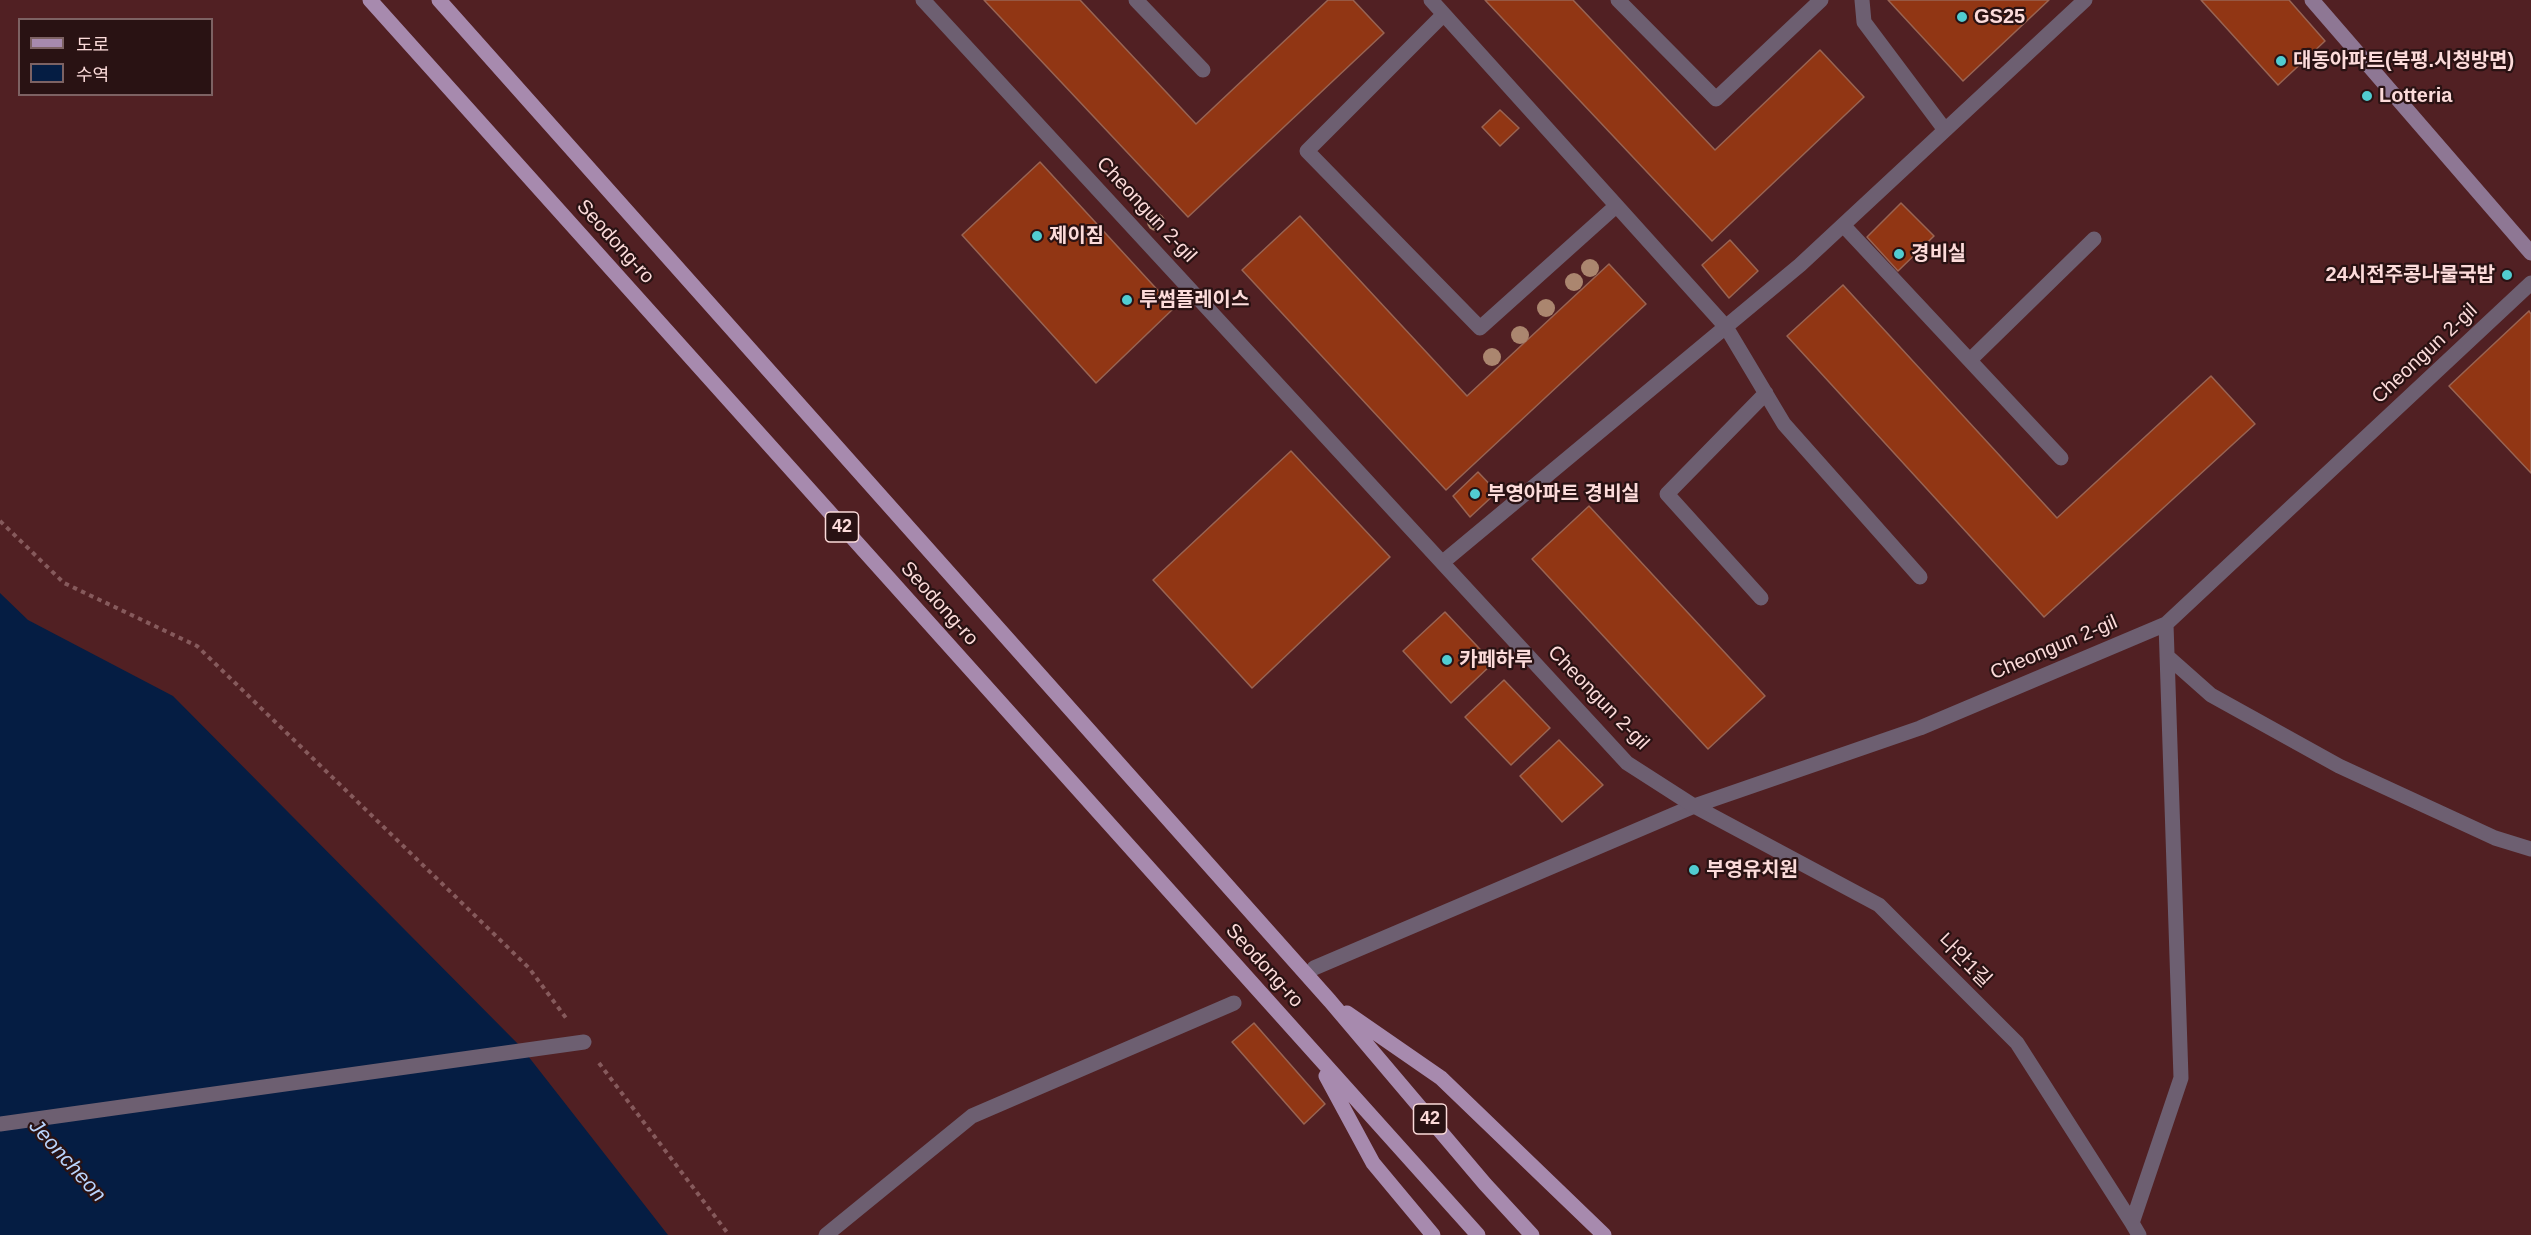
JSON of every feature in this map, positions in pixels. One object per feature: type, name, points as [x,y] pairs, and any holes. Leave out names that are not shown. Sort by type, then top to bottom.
[{"type":"main road","name":"Seodong-ro","points":[[370,0],[1478,1235]]},
{"type":"main road","name":"Seodong-ro","points":[[439,0],[1330,1001],[1485,1184],[1532,1235]]},
{"type":"main road","points":[[1330,1001],[1441,1078],[1604,1235]]},
{"type":"main road","points":[[1315,1054],[1373,1163],[1433,1235]]},
{"type":"street","name":"Cheongun 2-gil","points":[[923,0],[1627,763],[1694,806],[1920,728],[2166,624],[2531,283]]},
{"type":"street","points":[[1136,0],[1203,70]]},
{"type":"street","points":[[1431,0],[1726,327],[1784,424],[1920,577]]},
{"type":"street","points":[[1618,0],[1716,99],[1821,0]]},
{"type":"street","points":[[1862,0],[1864,22],[1945,130]]},
{"type":"street","points":[[1443,562],[1800,265],[2085,0]]},
{"type":"street","points":[[2312,0],[2531,253]]},
{"type":"street","points":[[1443,15],[1307,151],[1480,327],[1616,206]]},
{"type":"street","points":[[1843,225],[2061,458]]},
{"type":"street","points":[[1970,360],[2094,239]]},
{"type":"street","points":[[1761,598],[1667,494],[1766,393]]},
{"type":"street","points":[[2136,1229],[2181,1078],[2166,624]]},
{"type":"street","points":[[2167,656],[2211,695],[2339,765],[2495,838],[2531,849]]},
{"type":"street","points":[[1314,968],[1694,806]]},
{"type":"street","name":"나안1길","points":[[1694,806],[1878,905],[2017,1043],[2136,1229]]},
{"type":"street","points":[[826,1235],[972,1116],[1234,1003]]},
{"type":"street","points":[[0,1124],[584,1042]]},
{"type":"path","points":[[0,521],[64,583],[196,645],[529,968],[729,1235]]},
{"type":"water","name":"Jeoncheon","points":[[0,593],[28,620],[173,696],[521,1047],[668,1235],[0,1235]]},
{"type":"building","points":[[984,0],[1080,0],[1196,124],[1328,0],[1353,0],[1384,33],[1188,217]]},
{"type":"building","points":[[1485,0],[1573,0],[1715,150],[1820,50],[1864,97],[1712,241]]},
{"type":"building","points":[[1888,0],[2049,0],[1963,81]]},
{"type":"building","points":[[2201,0],[2289,0],[2325,41],[2278,85]]},
{"type":"building","points":[[1500,110],[1519,128],[1500,146],[1482,127]]},
{"type":"building","points":[[1040,162],[1174,308],[1096,383],[962,235]]},
{"type":"building","name":"경비실","points":[[1901,203],[1934,236],[1898,271],[1867,237]]},
{"type":"building","points":[[1300,216],[1467,396],[1609,264],[1646,304],[1446,490],[1242,270]]},
{"type":"building","points":[[1730,240],[1758,271],[1729,298],[1702,265]]},
{"type":"building","points":[[1843,285],[2057,518],[2211,376],[2255,424],[2044,617],[1787,336]]},
{"type":"building","points":[[2529,311],[2531,314],[2531,473],[2449,386]]},
{"type":"building","points":[[1291,451],[1390,557],[1252,688],[1153,580]]},
{"type":"building","name":"부영아파트 경비실","points":[[1478,472],[1497,492],[1470,517],[1453,496]]},
{"type":"building","points":[[1589,506],[1765,696],[1708,749],[1532,559]]},
{"type":"building","points":[[1445,612],[1493,663],[1451,703],[1403,651]]},
{"type":"building","points":[[1504,680],[1550,728],[1511,765],[1465,717]]},
{"type":"building","points":[[1559,740],[1603,785],[1562,822],[1520,776]]},
{"type":"building","points":[[1254,1023],[1325,1104],[1304,1124],[1232,1042]]},
{"type":"place","name":"GS25","points":[[1962,17]]},
{"type":"place","name":"대동아파트(북평.시청방면)","points":[[2281,61]]},
{"type":"place","name":"Lotteria","points":[[2367,96]]},
{"type":"place","name":"제이짐","points":[[1037,236]]},
{"type":"place","name":"경비실","points":[[1899,254]]},
{"type":"place","name":"24시전주콩나물국밥","points":[[2507,275]]},
{"type":"place","name":"투썸플레이스","points":[[1127,300]]},
{"type":"place","name":"부영아파트 경비실","points":[[1475,494]]},
{"type":"place","name":"카페하루","points":[[1447,660]]},
{"type":"place","name":"부영유치원","points":[[1694,870]]}]
